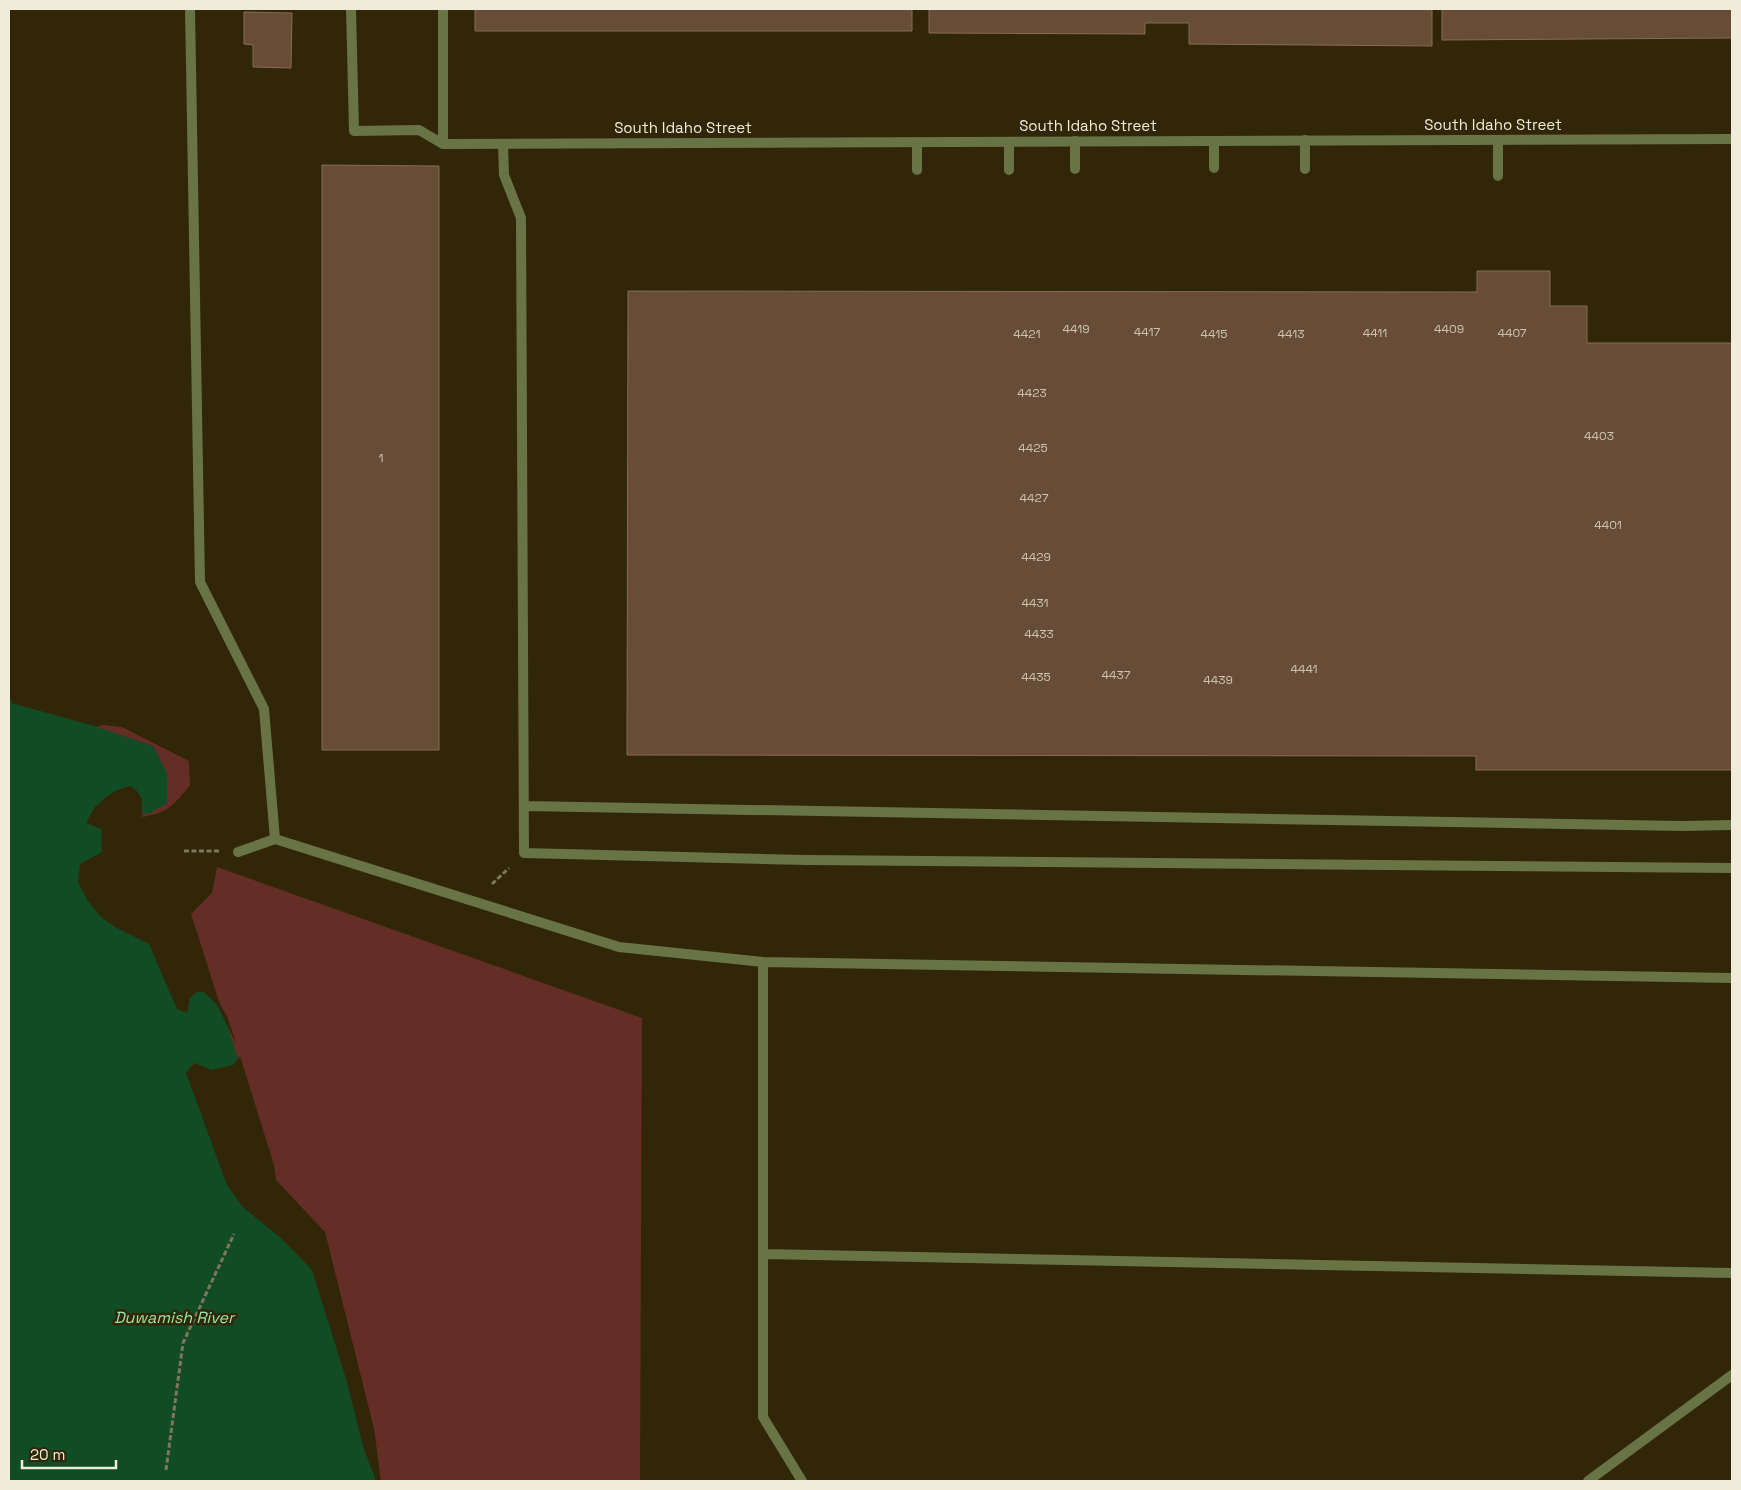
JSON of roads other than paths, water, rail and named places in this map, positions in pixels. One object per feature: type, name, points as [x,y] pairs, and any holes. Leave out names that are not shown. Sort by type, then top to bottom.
[{"type":"street","points":[[190,9],[200,582],[264,709],[275,839]]},
{"type":"street","points":[[351,9],[354,132],[419,130],[443,144]]},
{"type":"street","points":[[443,9],[443,144]]},
{"type":"street","name":"South Idaho Street","points":[[443,144],[1732,139]]},
{"type":"street","points":[[1305,140],[1305,169]]},
{"type":"street","points":[[1498,140],[1498,176]]},
{"type":"street","points":[[1075,141],[1075,169]]},
{"type":"street","points":[[1214,141],[1214,168]]},
{"type":"street","points":[[917,142],[917,170]]},
{"type":"street","points":[[1009,142],[1009,170]]},
{"type":"street","points":[[503,144],[504,175],[521,218],[524,853],[807,860],[1732,868]]},
{"type":"street","points":[[524,806],[1672,826],[1732,825]]},
{"type":"street","points":[[238,852],[275,839],[618,947],[763,962],[1732,978]]},
{"type":"street","points":[[763,962],[763,1417],[802,1481]]},
{"type":"street","points":[[763,1254],[1732,1273]]},
{"type":"street","points":[[1588,1481],[1732,1375]]},
{"type":"water","name":"Duwamish River","points":[[9,695],[12,703],[94,726],[153,746],[167,773],[167,803],[147,815],[132,803],[101,820],[102,857],[119,906],[128,922],[171,927],[225,1018],[276,1180],[322,1233],[379,1481],[9,1481]]}]
